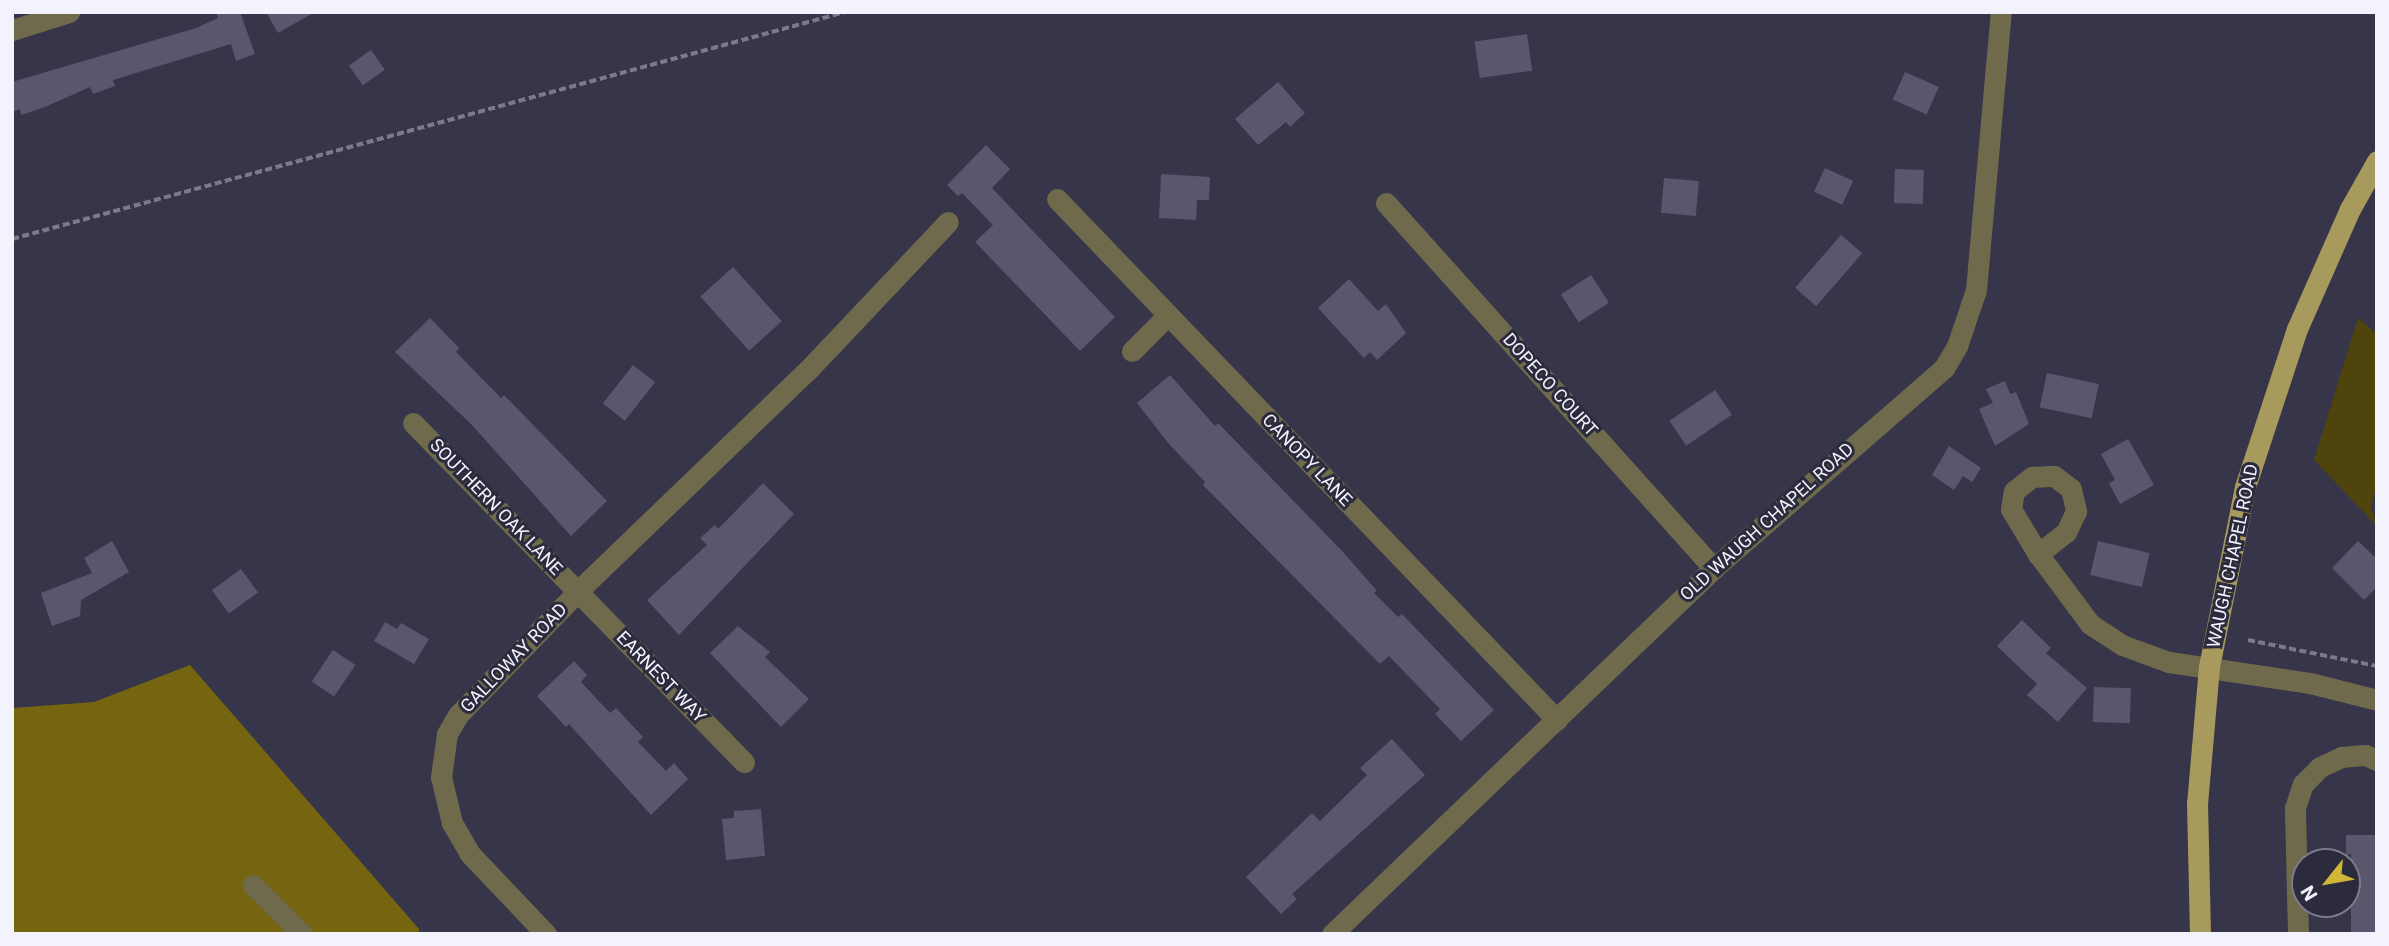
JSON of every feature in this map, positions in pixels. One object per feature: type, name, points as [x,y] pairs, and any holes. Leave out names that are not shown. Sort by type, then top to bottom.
[{"type":"main road","name":"WAUGH CHAPEL ROAD","points":[[2200,934],[2197,804],[2209,667],[2245,487],[2297,329],[2350,209],[2377,161]]},
{"type":"street","points":[[14,25],[69,12]]},
{"type":"street","name":"OLD WAUGH CHAPEL ROAD","points":[[1332,934],[1714,568],[1833,461],[1923,389],[1957,346],[1976,290],[2001,12]]},
{"type":"street","name":"CANOPY LANE","points":[[1056,199],[1557,720]]},
{"type":"street","name":"DOPECO COURT","points":[[1386,202],[1714,568]]},
{"type":"street","name":"GALLOWAY ROAD","points":[[546,934],[470,854],[444,799],[442,754],[446,734],[458,715],[578,591],[757,420],[947,222]]},
{"type":"street","points":[[1132,351],[1168,314]]},
{"type":"street","name":"SOUTHERN OAK LANE","points":[[414,423],[578,591]]},
{"type":"street","points":[[2038,554],[2090,624],[2135,650],[2169,662],[2310,683],[2377,700]]},
{"type":"street","name":"EARNEST WAY","points":[[578,591],[744,762]]},
{"type":"street","points":[[2298,934],[2295,808],[2303,784],[2320,767],[2341,757],[2365,755],[2377,760]]},
{"type":"street","points":[[253,885],[302,934]]},
{"type":"path","points":[[12,239],[845,12]]},
{"type":"path","points":[[2248,640],[2377,666]]},
{"type":"shaded area","points":[[2358,318],[2377,334],[2377,483],[2371,507],[2377,526],[2314,460]]},
{"type":"shaded area","points":[[190,665],[419,929],[419,934],[12,934],[12,708],[94,702]]},
{"type":"building","points":[[216,12],[240,12],[255,54],[236,61],[231,44],[113,80],[115,86],[93,94],[90,87],[21,115],[20,109],[12,112],[12,82],[196,28],[218,18]]},
{"type":"building","points":[[266,12],[315,12],[278,33]]},
{"type":"building","points":[[1527,34],[1532,71],[1480,78],[1475,41]]},
{"type":"building","points":[[371,50],[385,70],[363,85],[349,65]]},
{"type":"building","points":[[1905,72],[1939,87],[1927,114],[1893,99]]},
{"type":"building","points":[[1278,82],[1305,113],[1290,127],[1286,122],[1258,145],[1235,119]]},
{"type":"building","points":[[986,145],[1010,169],[992,188],[1115,317],[1080,351],[975,242],[993,225],[962,193],[958,196],[947,185]]},
{"type":"building","points":[[1825,168],[1853,181],[1842,205],[1814,192]]},
{"type":"building","points":[[1895,169],[1924,170],[1923,204],[1894,203]]},
{"type":"building","points":[[1161,174],[1210,177],[1209,200],[1197,200],[1196,220],[1159,218]]},
{"type":"building","points":[[1664,178],[1699,181],[1696,216],[1661,213]]},
{"type":"building","points":[[1841,235],[1862,253],[1816,306],[1795,288]]},
{"type":"building","points":[[733,267],[782,321],[749,351],[700,296]]},
{"type":"building","points":[[1591,275],[1609,303],[1579,322],[1561,295]]},
{"type":"building","points":[[1349,279],[1378,311],[1386,304],[1406,333],[1377,360],[1370,352],[1364,358],[1318,308]]},
{"type":"building","points":[[430,318],[459,348],[456,352],[501,398],[504,395],[607,501],[571,536],[472,425],[395,352]]},
{"type":"building","points":[[633,365],[655,382],[625,421],[603,404]]},
{"type":"building","points":[[2047,373],[2099,384],[2092,418],[2040,407]]},
{"type":"building","points":[[1170,375],[1215,426],[1218,423],[1343,552],[1377,591],[1374,593],[1398,617],[1402,614],[1494,710],[1461,741],[1435,714],[1440,709],[1389,656],[1380,664],[1203,485],[1205,482],[1169,444],[1137,403]]},
{"type":"building","points":[[2005,381],[2010,394],[2016,392],[2029,424],[1995,446],[1979,409],[1993,403],[1986,389]]},
{"type":"building","points":[[1715,390],[1732,415],[1686,446],[1669,421]]},
{"type":"building","points":[[2128,439],[2154,485],[2120,504],[2109,483],[2115,480],[2101,454]]},
{"type":"building","points":[[1949,446],[1981,468],[1972,482],[1963,476],[1954,490],[1932,475]]},
{"type":"building","points":[[763,483],[794,514],[679,635],[647,600],[707,545],[700,538],[715,525],[718,529]]},
{"type":"building","points":[[112,541],[129,572],[81,600],[80,616],[52,626],[41,593],[92,573],[84,558]]},
{"type":"building","points":[[2098,541],[2150,553],[2142,587],[2090,575]]},
{"type":"building","points":[[2358,541],[2377,559],[2377,587],[2364,600],[2332,568]]},
{"type":"building","points":[[241,569],[258,592],[229,614],[212,590]]},
{"type":"building","points":[[2022,620],[2051,648],[2046,653],[2087,688],[2058,722],[2027,695],[2037,684],[1997,646]]},
{"type":"building","points":[[385,622],[397,629],[401,623],[429,639],[414,664],[374,641]]},
{"type":"building","points":[[738,626],[770,652],[765,657],[809,699],[781,727],[710,653]]},
{"type":"building","points":[[333,650],[355,665],[334,697],[312,682]]},
{"type":"building","points":[[574,661],[587,675],[581,682],[610,713],[616,708],[643,737],[638,742],[666,771],[674,763],[688,779],[651,815],[569,724],[566,727],[537,696]]},
{"type":"building","points":[[2094,687],[2131,688],[2130,723],[2093,722]]},
{"type":"building","points":[[1392,739],[1425,775],[1292,894],[1297,899],[1281,914],[1246,877],[1312,813],[1320,821],[1367,775],[1360,768]]},
{"type":"building","points":[[761,809],[765,856],[726,860],[722,819],[734,818],[734,811]]},
{"type":"building","points":[[2346,835],[2377,835],[2377,934],[2351,934],[2351,918],[2361,918],[2361,848],[2346,848]]}]
